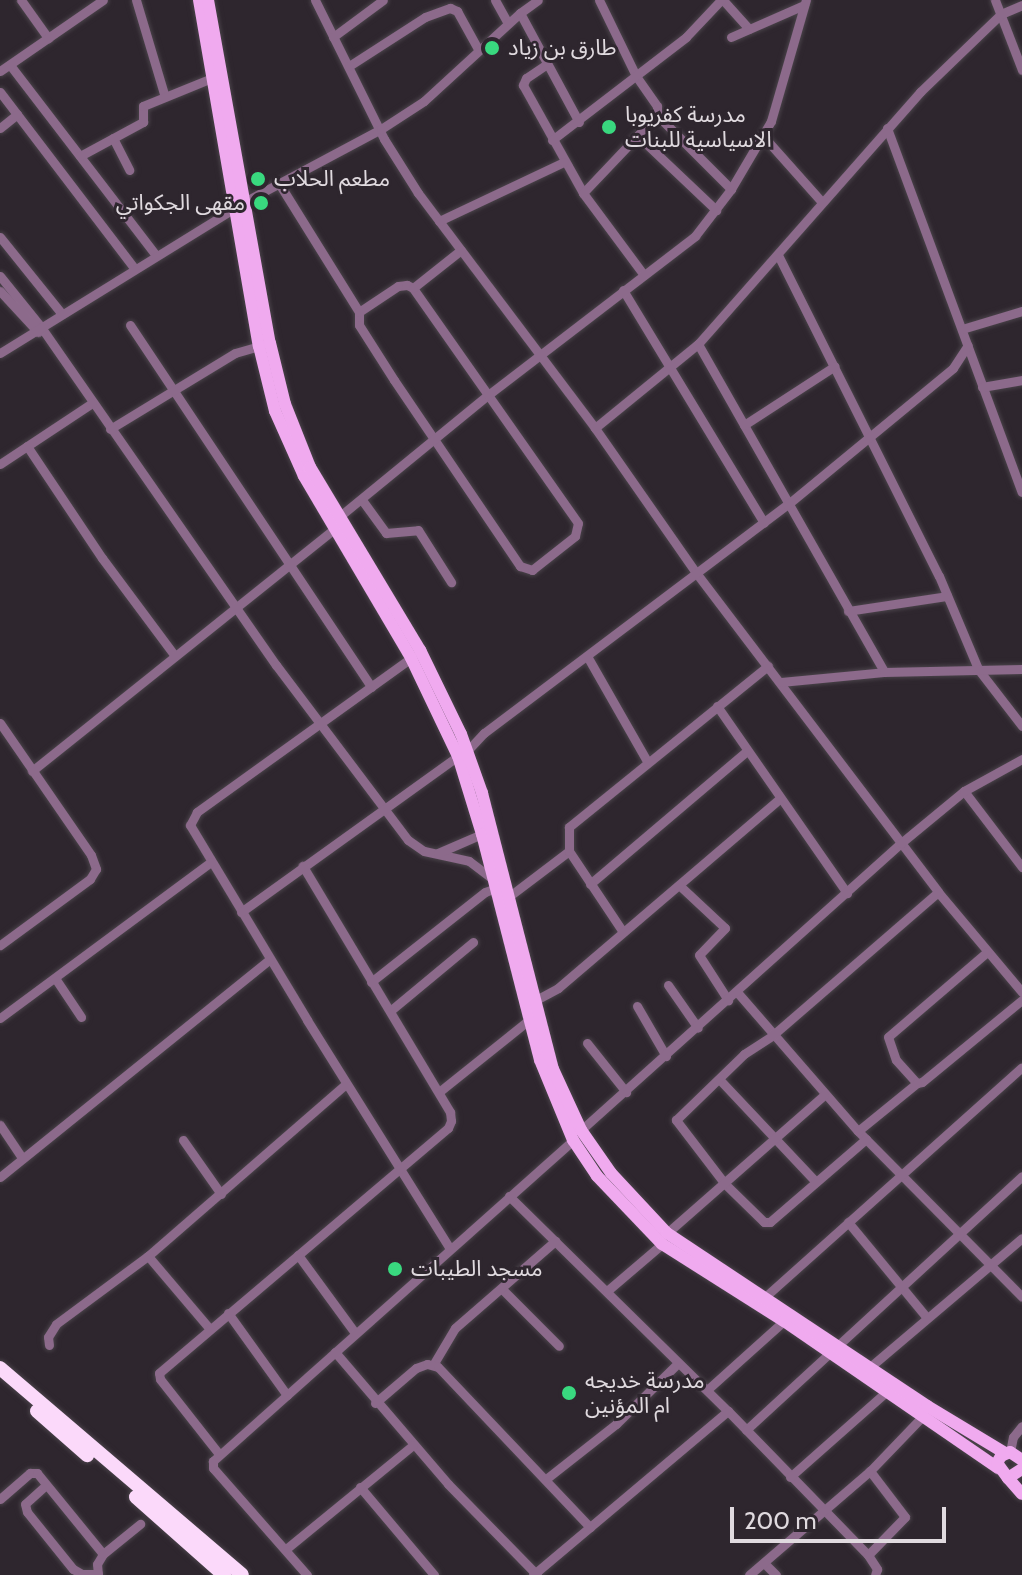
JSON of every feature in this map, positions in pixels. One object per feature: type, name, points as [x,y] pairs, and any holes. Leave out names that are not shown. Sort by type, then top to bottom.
[{"type":"highway","points":[[0,1368],[242,1575]]},
{"type":"highway","points":[[0,1379],[224,1575]]},
{"type":"main road","points":[[199,0],[212,78],[228,135]]},
{"type":"main road","points":[[208,0],[264,345],[287,443],[334,529],[411,658],[432,686],[482,793],[534,1001],[553,1069],[577,1135]]},
{"type":"main road","points":[[264,345],[301,447],[461,734],[482,834],[546,1079],[597,1176],[665,1238],[784,1321],[870,1367],[1022,1460]]},
{"type":"main road","points":[[665,1238],[766,1296],[886,1392],[998,1468],[1021,1495]]},
{"type":"main road","points":[[998,1468],[998,1459],[1007,1452]]},
{"type":"main road","points":[[1008,1478],[1022,1469]]},
{"type":"street","points":[[21,0],[48,38]]},
{"type":"street","points":[[0,71],[103,0]]},
{"type":"street","points":[[136,0],[165,97]]},
{"type":"street","points":[[315,0],[409,179],[595,428],[697,574],[938,892],[987,952],[1018,980],[1022,992]]},
{"type":"street","points":[[333,37],[383,0]]},
{"type":"street","points":[[495,0],[508,23]]},
{"type":"street","points":[[0,353],[241,204],[381,129],[433,94],[478,49],[538,0]]},
{"type":"street","points":[[583,193],[657,115],[657,106],[636,76],[599,0]]},
{"type":"street","points":[[552,140],[686,37],[722,0],[749,29]]},
{"type":"street","points":[[995,0],[1022,70]]},
{"type":"street","points":[[731,37],[805,2]]},
{"type":"street","points":[[340,516],[488,395],[682,248],[716,210],[764,137],[781,94],[805,2]]},
{"type":"street","points":[[595,428],[698,344],[887,128],[1001,14],[1022,5]]},
{"type":"street","points":[[349,66],[425,17],[450,8],[457,11],[478,49]]},
{"type":"street","points":[[520,13],[579,122]]},
{"type":"street","points":[[547,64],[526,78],[523,85],[583,193],[644,275]]},
{"type":"street","points":[[10,65],[156,255]]},
{"type":"street","points":[[80,156],[144,120],[143,106],[212,78]]},
{"type":"street","points":[[0,92],[134,268]]},
{"type":"street","points":[[0,128],[17,114]]},
{"type":"street","points":[[657,115],[731,189]]},
{"type":"street","points":[[887,128],[982,387],[1017,463],[1022,492]]},
{"type":"street","points":[[638,136],[716,210]]},
{"type":"street","points":[[764,137],[822,202]]},
{"type":"street","points":[[113,138],[129,170]]},
{"type":"street","points":[[439,221],[564,162]]},
{"type":"street","points":[[280,185],[359,312],[362,330],[524,568],[532,570],[575,536],[578,523],[413,288],[398,286],[359,312]]},
{"type":"street","points":[[0,237],[62,314]]},
{"type":"street","points":[[413,288],[461,250]]},
{"type":"street","points":[[778,255],[870,435],[947,596],[978,669],[1022,726]]},
{"type":"street","points":[[0,276],[319,724],[412,844],[476,865],[495,884],[371,982]]},
{"type":"street","points":[[623,290],[764,523]]},
{"type":"street","points":[[0,291],[40,331]]},
{"type":"street","points":[[962,329],[1022,311]]},
{"type":"street","points":[[130,325],[371,687]]},
{"type":"street","points":[[698,344],[884,672]]},
{"type":"street","points":[[110,429],[235,353],[264,345]]},
{"type":"street","points":[[241,912],[463,754],[484,733],[764,523],[953,368],[968,345]]},
{"type":"street","points":[[744,425],[835,366]]},
{"type":"street","points":[[982,387],[1022,380]]},
{"type":"street","points":[[0,464],[92,403]]},
{"type":"street","points":[[27,446],[102,558],[175,656]]},
{"type":"street","points":[[362,500],[386,533],[394,535],[413,528],[418,530],[451,582]]},
{"type":"street","points":[[32,771],[334,529]]},
{"type":"street","points":[[848,611],[947,596]]},
{"type":"street","points":[[587,656],[647,761]]},
{"type":"street","points":[[411,658],[193,815],[191,828],[450,1249]]},
{"type":"street","points":[[623,932],[569,851],[566,836],[573,822],[768,666]]},
{"type":"street","points":[[781,682],[884,672],[1022,669]]},
{"type":"street","points":[[717,706],[847,893]]},
{"type":"street","points":[[0,723],[91,855],[96,869],[90,879],[0,945]]},
{"type":"street","points":[[461,734],[484,733]]},
{"type":"street","points":[[590,884],[747,751]]},
{"type":"street","points":[[307,1575],[213,1468],[213,1461],[219,1454],[901,843],[964,791],[1022,759]]},
{"type":"street","points":[[964,791],[1022,867]]},
{"type":"street","points":[[534,1001],[558,988],[779,799]]},
{"type":"street","points":[[438,853],[482,834]]},
{"type":"street","points":[[507,898],[569,851]]},
{"type":"street","points":[[0,1018],[211,862]]},
{"type":"street","points":[[219,1454],[158,1375],[209,1328],[450,1125],[450,1112],[439,1092],[303,866]]},
{"type":"street","points":[[679,885],[725,928],[699,955],[728,1000]]},
{"type":"street","points":[[938,892],[773,1035],[744,1054],[679,1114],[676,1123],[725,1184],[764,1222],[770,1222],[816,1182],[917,1083],[929,1077],[1022,1000]]},
{"type":"street","points":[[390,1011],[473,942]]},
{"type":"street","points":[[917,1083],[896,1060],[888,1037],[987,952]]},
{"type":"street","points":[[0,1177],[270,959]]},
{"type":"street","points":[[55,978],[81,1017]]},
{"type":"street","points":[[668,985],[698,1028]]},
{"type":"street","points":[[737,992],[824,1095],[957,1235],[1022,1297]]},
{"type":"street","points":[[637,1006],[666,1056]]},
{"type":"street","points":[[439,1092],[530,1019]]},
{"type":"street","points":[[587,1043],[626,1092]]},
{"type":"street","points":[[766,1296],[1022,1067]]},
{"type":"street","points":[[719,1079],[816,1182]]},
{"type":"street","points":[[49,1345],[48,1337],[56,1324],[148,1256],[346,1084]]},
{"type":"street","points":[[607,1291],[824,1095]]},
{"type":"street","points":[[0,1125],[22,1158]]},
{"type":"street","points":[[183,1140],[221,1194]]},
{"type":"street","points":[[746,1430],[1022,1176]]},
{"type":"street","points":[[509,1196],[707,1390],[868,1555],[877,1569],[875,1575]]},
{"type":"street","points":[[848,1222],[927,1318]]},
{"type":"street","points":[[870,1367],[1022,1238]]},
{"type":"street","points":[[433,1365],[455,1328],[503,1290],[555,1241]]},
{"type":"street","points":[[298,1255],[355,1333]]},
{"type":"street","points":[[148,1256],[209,1328]]},
{"type":"street","points":[[503,1290],[559,1346]]},
{"type":"street","points":[[228,1313],[287,1395]]},
{"type":"street","points":[[707,1390],[784,1321]]},
{"type":"street","points":[[335,1352],[375,1403],[535,1574],[728,1411]]},
{"type":"street","points":[[546,1479],[616,1424],[678,1363]]},
{"type":"street","points":[[375,1403],[416,1368],[433,1365],[443,1371],[590,1527]]},
{"type":"street","points":[[790,1477],[886,1392]]},
{"type":"street","points":[[749,1575],[870,1471],[923,1416]]},
{"type":"street","points":[[1007,1452],[1022,1426]]},
{"type":"street","points":[[286,1549],[413,1445]]},
{"type":"street","points":[[868,1555],[905,1517],[870,1471]]},
{"type":"street","points":[[0,1499],[32,1472],[103,1554]]},
{"type":"street","points":[[46,1485],[25,1504],[27,1512],[73,1569],[82,1574],[98,1575],[97,1564],[103,1554],[140,1524]]},
{"type":"street","points":[[360,1487],[434,1575]]},
{"type":"street","points":[[764,1563],[776,1575]]},
{"type":"place","name":"طارق بن زياد","points":[[492,48]]},
{"type":"place","name":"مدرسة كفريوبا الاسياسية للبنات","points":[[609,127]]},
{"type":"place","name":"مطعم الحلاب","points":[[258,179]]},
{"type":"place","name":"مقهى الجكواتي","points":[[261,203]]},
{"type":"place","name":"مسجد الطيبات","points":[[395,1269]]},
{"type":"place","name":"مدرسة خديجه ام المؤنين","points":[[569,1393]]}]
